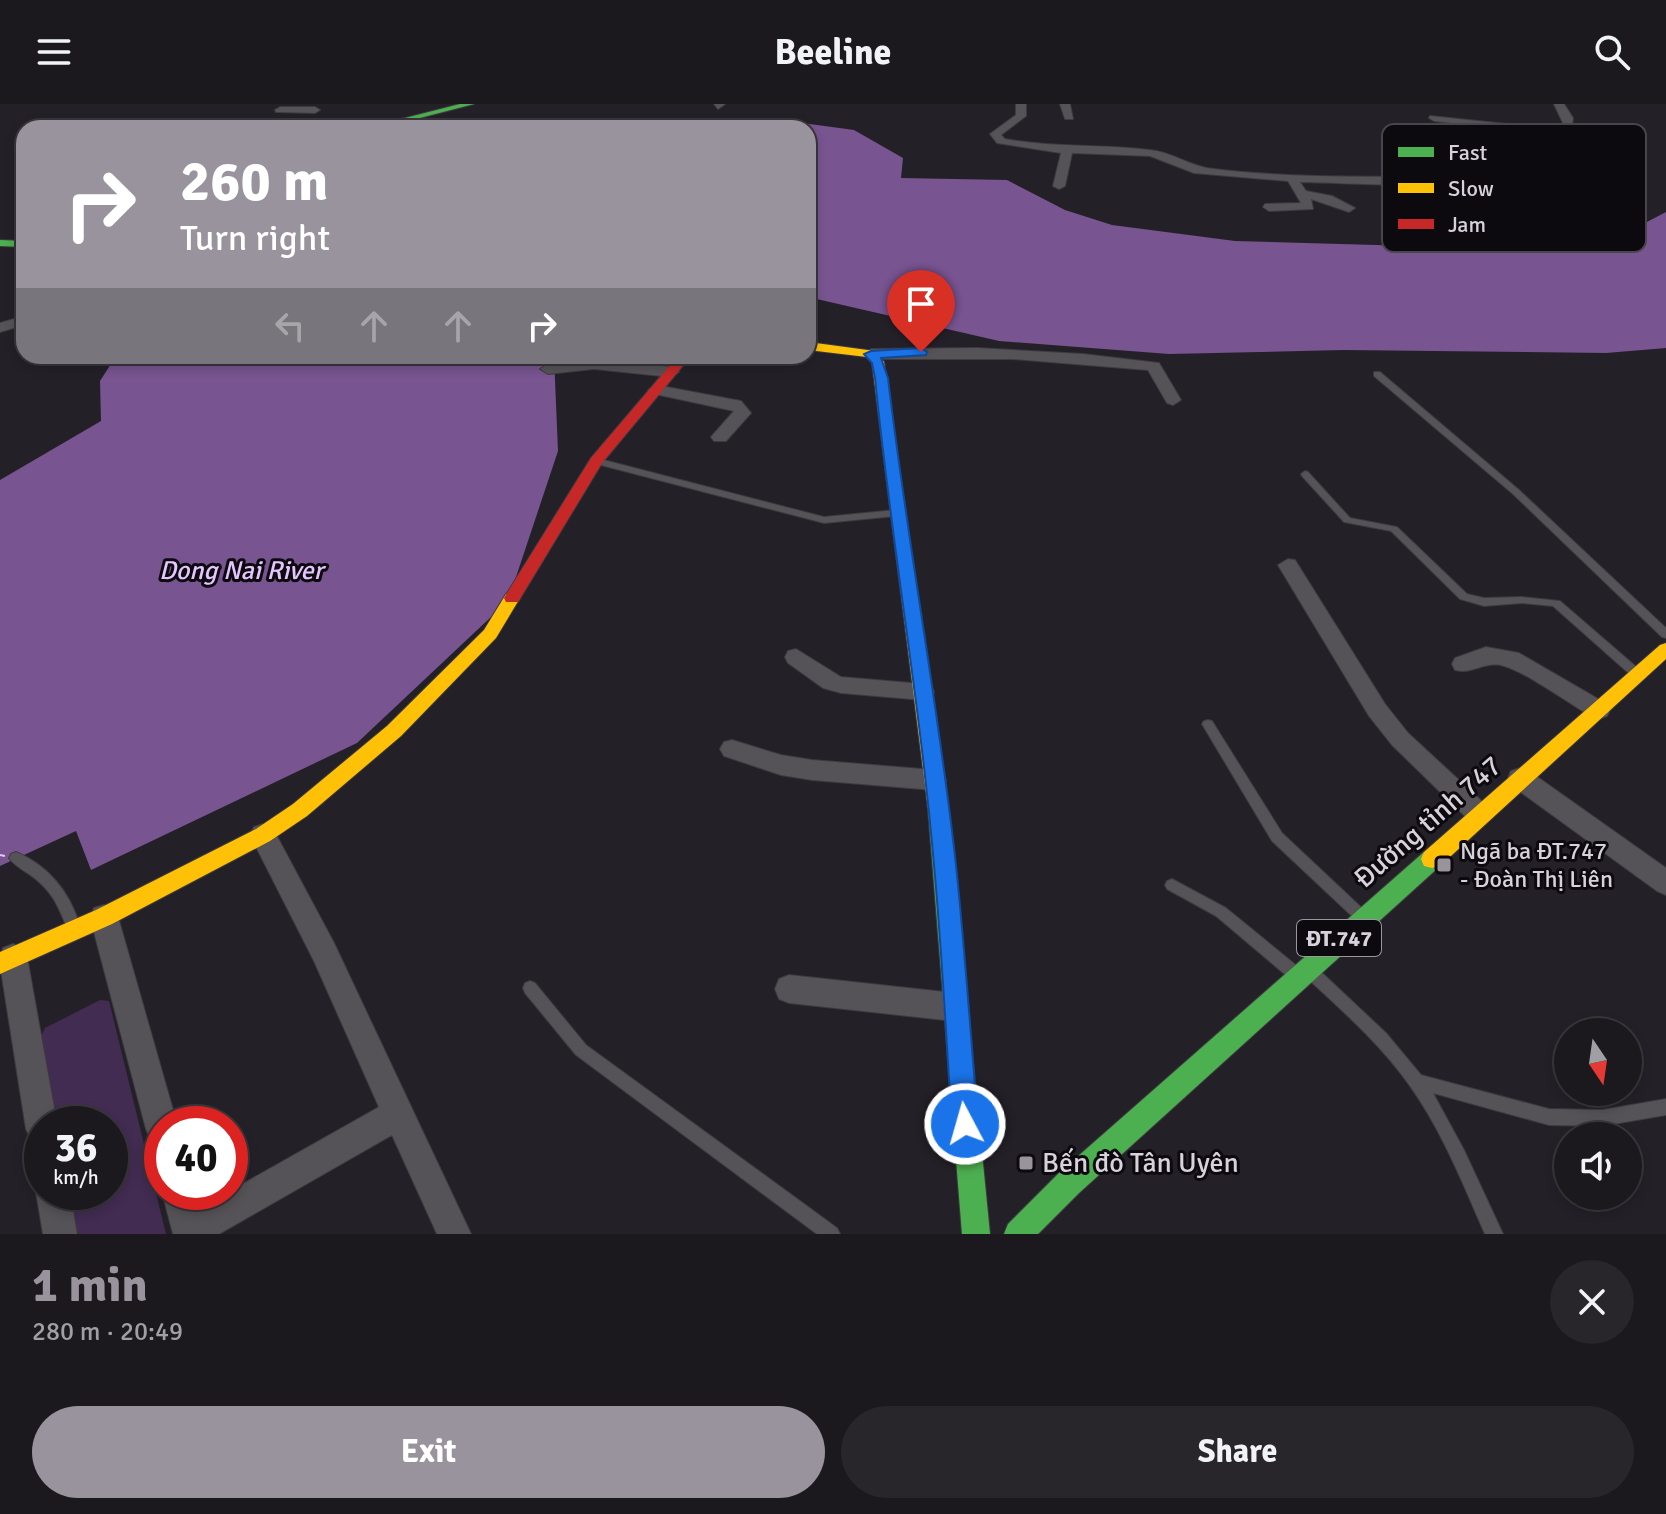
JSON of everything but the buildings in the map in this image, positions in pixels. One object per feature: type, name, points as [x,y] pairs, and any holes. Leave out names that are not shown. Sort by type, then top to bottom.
[{"type":"street","points":[[403,120],[470,104]]},
{"type":"street","points":[[1021,104],[1021,116],[998,131],[995,134],[997,138],[1025,147],[1152,153],[1207,172],[1292,178],[1382,179]]},
{"type":"street","points":[[1065,104],[1069,117]]},
{"type":"street","points":[[1559,104],[1569,121],[1565,124]]},
{"type":"street","points":[[280,111],[315,110]]},
{"type":"street","points":[[1434,118],[1485,124]]},
{"type":"street","points":[[1059,186],[1067,150]]},
{"type":"street","points":[[1269,207],[1309,206],[1292,178]]},
{"type":"street","points":[[1303,194],[1339,202],[1349,208]]},
{"type":"street","points":[[816,347],[871,354],[947,351],[1081,357],[1154,366],[1173,400]]},
{"type":"street","points":[[871,354],[878,362],[881,378],[896,513],[945,863],[954,1007],[976,1234]]},
{"type":"street","points":[[548,369],[574,364]]},
{"type":"street","points":[[620,364],[671,372]]},
{"type":"street","points":[[37,1106],[6,960],[104,917],[263,835],[300,810],[394,731],[476,652],[521,586],[596,461],[678,364]]},
{"type":"street","points":[[656,390],[735,404],[742,409],[743,413],[720,437]]},
{"type":"street","points":[[1288,565],[1377,710],[1400,739],[1479,814]]},
{"type":"street","points":[[1463,664],[1486,655],[1511,659],[1599,710]]},
{"type":"street","points":[[796,657],[831,682],[841,685],[923,692]]},
{"type":"street","name":"Đường tỉnh 747","points":[[1018,1234],[1069,1183],[1363,917],[1655,664]]},
{"type":"street","points":[[732,749],[781,765],[812,770],[934,780]]},
{"type":"street","points":[[1520,778],[1666,883]]},
{"type":"street","points":[[263,835],[324,952],[454,1234]]},
{"type":"street","points":[[104,917],[156,1106]]},
{"type":"street","points":[[789,989],[954,1007]]},
{"type":"street","points":[[184,1210],[190,1233],[399,1113]]},
{"type":"street","points":[[56,1210],[60,1234]]},
{"type":"lane","points":[[1377,374],[1516,492],[1666,634]]},
{"type":"lane","points":[[596,461],[824,520],[896,513]]},
{"type":"lane","points":[[1305,474],[1347,520],[1394,529],[1464,597],[1484,602],[1522,600],[1556,603],[1655,664]]},
{"type":"lane","points":[[1208,724],[1277,837],[1363,917]]},
{"type":"lane","points":[[16,858],[46,876],[60,891],[74,930]]},
{"type":"lane","points":[[1172,885],[1221,912],[1361,1018],[1416,1081],[1441,1123],[1494,1234]]},
{"type":"lane","points":[[530,988],[581,1050],[831,1234]]},
{"type":"lane","points":[[1416,1081],[1549,1117],[1602,1118],[1666,1107]]},
{"type":"shaded area","points":[[100,1000],[109,1001],[144,1144],[144,1210],[160,1210],[166,1234],[76,1234],[71,1210],[128,1210],[128,1106],[53,1106],[40,1039],[45,1028]]},
{"type":"water","points":[[773,119],[780,120],[646,120]]},
{"type":"water","points":[[816,125],[854,130],[903,158],[901,178],[1007,180],[1065,210],[1112,225],[1235,241],[1382,245],[1382,252],[1646,252],[1646,222],[1666,212],[1666,348],[1606,353],[1343,350],[1169,354],[999,341],[816,299]]},
{"type":"water","name":"Dong Nai River","points":[[111,364],[554,364],[558,451],[508,601],[357,743],[91,870],[76,831],[0,866],[0,480],[101,421],[100,381]]},
{"type":"ferry route","points":[[0,855],[11,857]]},
{"type":"traffic: fast","points":[[403,120],[470,104]]},
{"type":"traffic: fast","points":[[0,243],[16,244]]},
{"type":"traffic: fast","points":[[938,809],[976,1234]]},
{"type":"traffic: fast","points":[[1018,1234],[1069,1183],[1432,859]]},
{"type":"traffic: slow","points":[[816,347],[871,354],[878,362],[938,809]]},
{"type":"traffic: slow","points":[[0,963],[104,917],[263,835],[300,810],[394,731],[490,634],[512,598]]},
{"type":"traffic: slow","points":[[1432,859],[1666,649]]},
{"type":"traffic: jam","points":[[512,598],[596,461],[678,364]]},
{"type":"place","name":"Ngã ba ĐT.747 - Đoàn Thị Liên","points":[[1444,865]]},
{"type":"place","name":"Bến đò Tân Uyên","points":[[1026,1163]]},
{"type":"route","points":[[921,352],[871,354],[878,362],[881,378],[896,513],[908,574],[945,863],[965,1124]]}]
